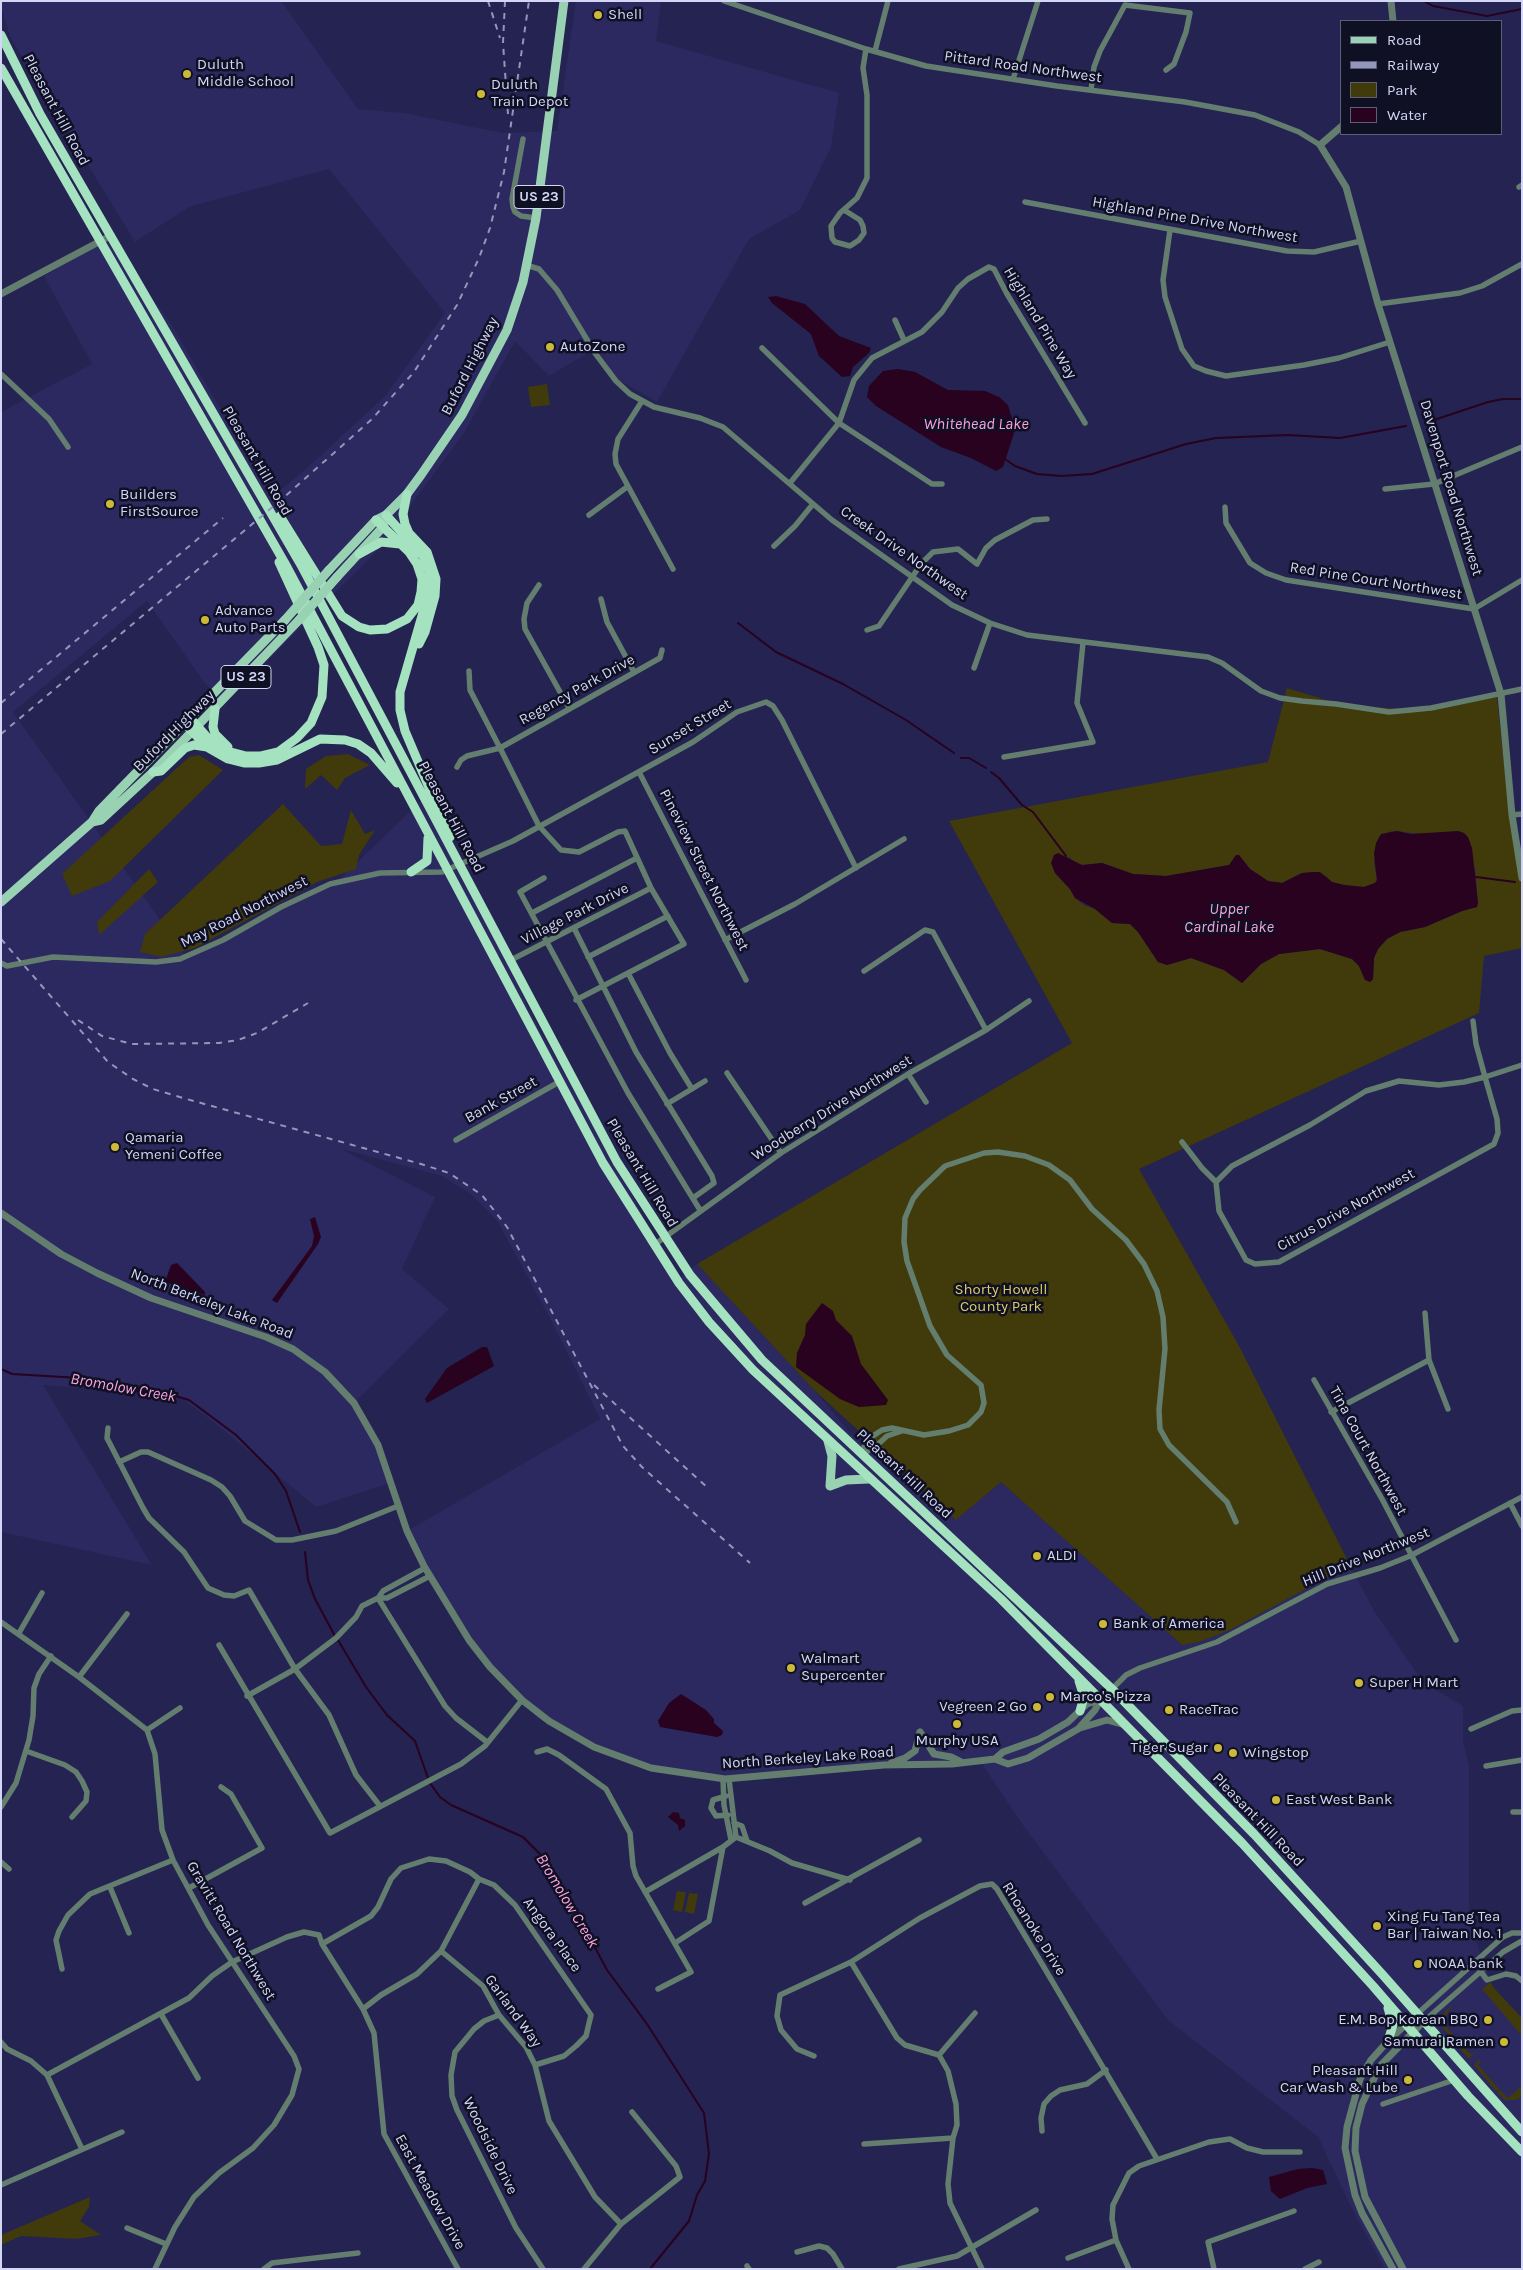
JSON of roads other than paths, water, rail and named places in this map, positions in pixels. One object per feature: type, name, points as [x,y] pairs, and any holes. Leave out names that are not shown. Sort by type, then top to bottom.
[{"type":"highway","name":"Pleasant Hill Road","points":[[1,35],[40,114],[301,564],[509,961],[617,1162],[664,1238],[721,1313],[762,1360],[1112,1689],[1254,1834],[1522,2132]]},
{"type":"highway","name":"Pleasant Hill Road","points":[[1,68],[213,438],[246,492],[603,1163],[654,1245],[709,1322],[753,1370],[869,1480],[1001,1600],[1242,1843],[1384,1999],[1454,2080],[1522,2152]]},
{"type":"highway","points":[[242,460],[264,491],[342,616],[358,627],[370,630],[387,629],[407,619],[418,605],[422,579],[418,564],[402,545],[376,520]]},
{"type":"highway","points":[[188,722],[214,745],[227,752],[246,756],[261,756],[278,752],[297,738],[311,723],[318,710],[325,684],[324,665],[318,647],[246,492]]},
{"type":"highway","points":[[407,494],[403,514],[405,524],[409,533],[427,552],[436,579],[435,596],[425,632],[407,667]]},
{"type":"highway","points":[[386,516],[423,556],[429,571],[430,588],[400,692],[400,710],[405,731],[458,855],[460,866]]},
{"type":"highway","points":[[359,554],[381,542],[388,541],[402,545]]},
{"type":"highway","points":[[215,709],[213,727],[215,734],[230,749],[247,753],[260,752],[274,749],[297,738]]},
{"type":"highway","points":[[195,729],[207,747]]},
{"type":"highway","points":[[153,772],[161,771],[184,748],[194,745],[207,747],[228,759],[260,763],[276,760],[320,739],[345,740],[358,744],[371,753],[410,800]]},
{"type":"highway","points":[[411,872],[427,861],[429,842],[427,830]]},
{"type":"highway","points":[[1078,1678],[1084,1696],[1080,1711]]},
{"type":"highway","points":[[1384,1999],[1394,2025],[1388,2041]]},
{"type":"main road","name":"Buford Highway","points":[[1,902],[92,822],[99,811],[188,722],[285,620],[376,520],[386,516],[407,494],[459,420],[507,330],[526,265],[536,218],[564,1]]},
{"type":"main road","name":"Buford Highway","points":[[92,822],[101,820],[153,772],[215,709],[359,554],[383,526],[386,516]]},
{"type":"main road","points":[[828,1441],[832,1461],[830,1486],[846,1480],[869,1480]]},
{"type":"street","name":"Pittard Road Northwest","points":[[724,1],[744,4],[866,49],[926,66],[1185,102],[1256,115],[1299,132],[1320,145]]},
{"type":"street","points":[[874,51],[888,1]]},
{"type":"street","points":[[1013,79],[1038,1]]},
{"type":"street","points":[[1391,1],[1393,20]]},
{"type":"street","points":[[1091,90],[1094,67],[1100,51],[1125,5],[1190,12],[1186,32],[1174,64],[1166,70]]},
{"type":"street","points":[[844,210],[860,220],[863,226],[864,233],[859,240],[850,246],[842,246],[832,238],[831,226],[844,210],[858,198],[867,178],[867,95],[863,68],[866,49]]},
{"type":"street","points":[[1320,145],[1340,128]]},
{"type":"street","points":[[523,139],[512,199],[513,207],[515,212],[521,216],[536,218]]},
{"type":"street","name":"Davenport Road Northwest","points":[[1320,145],[1346,187],[1378,304],[1501,694],[1512,815],[1522,878]]},
{"type":"street","name":"Highland Pine Drive Northwest","points":[[1025,202],[1286,251],[1314,252],[1361,241]]},
{"type":"street","points":[[1170,230],[1163,280],[1165,297],[1182,349],[1194,366],[1226,376],[1339,358],[1390,342]]},
{"type":"street","points":[[1,294],[110,236]]},
{"type":"street","points":[[1378,304],[1460,293],[1482,286],[1522,264]]},
{"type":"street","name":"Creek Drive Northwest","points":[[526,265],[539,269],[557,290],[595,353],[616,381],[642,401],[723,427],[813,504],[913,578],[952,605],[990,623],[1027,635],[1208,657],[1222,663],[1261,691],[1280,698],[1302,702],[1336,704],[1389,712],[1431,708],[1522,689]]},
{"type":"street","name":"Highland Pine Way","points":[[790,483],[839,423],[854,380],[872,358],[922,332],[942,312],[958,288],[968,279],[989,267],[994,269],[1007,294],[1085,423]]},
{"type":"street","points":[[895,320],[904,340]]},
{"type":"street","points":[[762,348],[839,423],[932,484],[942,484]]},
{"type":"street","points":[[1,374],[49,419],[68,447]]},
{"type":"street","points":[[642,401],[622,430],[615,446],[616,464],[673,569]]},
{"type":"street","points":[[1385,490],[1434,484],[1522,447]]},
{"type":"street","points":[[590,515],[627,487]]},
{"type":"street","points":[[774,546],[813,504]]},
{"type":"street","name":"Red Pine Court Northwest","points":[[1225,507],[1226,523],[1239,545],[1250,562],[1266,573],[1286,580],[1474,609]]},
{"type":"street","points":[[867,630],[879,626],[921,564],[933,552],[958,549],[977,564],[986,548],[995,540],[1033,520],[1047,519]]},
{"type":"street","points":[[1474,609],[1522,580]]},
{"type":"street","points":[[539,585],[528,603],[524,619],[525,630],[569,708]]},
{"type":"street","points":[[601,599],[607,622],[634,672]]},
{"type":"street","points":[[974,668],[990,623]]},
{"type":"street","points":[[1004,757],[1093,742],[1078,703],[1083,643]]},
{"type":"street","name":"Regency Park Drive","points":[[457,767],[461,760],[467,756],[500,748],[660,658],[662,650]]},
{"type":"street","points":[[469,671],[470,690],[539,826],[554,844],[568,852],[579,852],[618,832],[625,831],[651,888],[684,944],[576,1000]]},
{"type":"street","name":"Sunset Street","points":[[460,866],[513,841],[693,742],[737,712],[766,702],[773,706],[782,720],[856,868]]},
{"type":"street","name":"Pineview Street Northwest","points":[[639,772],[746,980]]},
{"type":"street","points":[[1512,815],[1522,814]]},
{"type":"street","points":[[725,940],[795,904],[904,839]]},
{"type":"street","points":[[532,914],[637,858]]},
{"type":"street","name":"May Road Northwest","points":[[4,965],[53,957],[156,962],[180,959],[223,940],[281,906],[330,884],[380,873],[442,872],[460,866]]},
{"type":"street","points":[[544,878],[520,892],[576,1000],[628,1093],[700,1210]]},
{"type":"street","name":"Village Park Drive","points":[[509,961],[651,888]]},
{"type":"street","points":[[588,957],[668,916]]},
{"type":"street","points":[[574,928],[636,1052],[712,1176],[714,1183],[693,1198]]},
{"type":"street","points":[[864,971],[925,930],[933,932],[986,1030]]},
{"type":"street","points":[[628,973],[670,1053],[692,1089]]},
{"type":"street","name":"Woodberry Drive Northwest","points":[[654,1245],[780,1153],[908,1074],[986,1030],[1029,1001]]},
{"type":"street","points":[[1473,1021],[1484,1077]]},
{"type":"street","points":[[1182,1142],[1202,1168],[1216,1182],[1232,1166],[1310,1125],[1366,1091],[1399,1081],[1439,1085],[1464,1082],[1522,1065]]},
{"type":"street","points":[[728,1073],[780,1153]]},
{"type":"street","points":[[908,1074],[926,1102]]},
{"type":"street","name":"Citrus Drive Northwest","points":[[1216,1182],[1219,1211],[1246,1260],[1255,1264],[1279,1262],[1494,1144],[1498,1133],[1497,1119],[1484,1077]]},
{"type":"street","points":[[667,1104],[705,1081]]},
{"type":"street","name":"Bank Street","points":[[456,1140],[559,1082]]},
{"type":"street","points":[[861,1454],[867,1440],[882,1430],[892,1428],[924,1435],[958,1429],[974,1420],[982,1412],[984,1403],[981,1385],[947,1355],[930,1326],[907,1261],[904,1242],[905,1218],[913,1199],[936,1172],[960,1160],[998,1152],[1025,1156],[1049,1165],[1070,1180],[1092,1209],[1126,1240],[1144,1264],[1157,1290],[1163,1318],[1165,1349],[1159,1410],[1160,1429],[1169,1445],[1228,1502],[1236,1522]]},
{"type":"street","name":"North Berkeley Lake Road","points":[[1,1213],[74,1262],[124,1286],[152,1298],[266,1337],[307,1357],[335,1382],[354,1403],[378,1445],[407,1531],[425,1568],[469,1640],[490,1667],[522,1700],[572,1736],[624,1759],[651,1768],[726,1779],[884,1765],[995,1759],[1008,1764],[1028,1758],[1054,1745],[1078,1729],[1095,1710],[1100,1700],[1112,1689]]},
{"type":"street","points":[[1425,1313],[1429,1360],[1448,1409]]},
{"type":"street","points":[[1331,1412],[1429,1360]]},
{"type":"street","name":"Tina Court Northwest","points":[[1314,1380],[1382,1499],[1410,1556],[1456,1640]]},
{"type":"street","points":[[108,1428],[107,1438],[149,1518],[184,1552],[208,1588],[219,1594],[234,1596],[249,1590],[295,1669],[329,1715],[356,1775],[380,1806]]},
{"type":"street","points":[[861,1454],[874,1448],[887,1436],[902,1431]]},
{"type":"street","points":[[119,1462],[141,1452],[148,1452],[211,1480],[222,1487],[230,1496],[245,1521],[276,1540],[292,1540],[336,1531],[398,1506]]},
{"type":"street","name":"Hill Drive Northwest","points":[[1112,1689],[1126,1675],[1140,1668],[1217,1642],[1328,1584],[1380,1568],[1410,1556],[1522,1497]]},
{"type":"street","points":[[1510,1503],[1522,1526]]},
{"type":"street","points":[[378,1598],[390,1587],[425,1568]]},
{"type":"street","points":[[247,1696],[295,1669],[336,1638],[356,1617],[362,1606],[378,1598],[394,1594],[430,1576]]},
{"type":"street","points":[[401,1581],[405,1589]]},
{"type":"street","points":[[390,1587],[394,1594]]},
{"type":"street","points":[[19,1633],[42,1593]]},
{"type":"street","points":[[378,1598],[445,1706],[456,1718],[487,1742]]},
{"type":"street","points":[[79,1677],[127,1614]]},
{"type":"street","points":[[1,1622],[51,1656],[147,1730],[180,1708]]},
{"type":"street","points":[[219,1645],[247,1696],[330,1833],[461,1764],[487,1742],[522,1700]]},
{"type":"street","points":[[1,1807],[16,1783],[26,1751],[33,1716],[34,1688],[39,1674],[51,1656]]},
{"type":"street","name":"North Berkeley Lake Road","points":[[995,1759],[1003,1752],[1039,1739],[1068,1722],[1087,1704],[1100,1700]]},
{"type":"street","points":[[1471,1729],[1512,1711],[1522,1710]]},
{"type":"street","points":[[1078,1729],[1107,1720],[1125,1725]]},
{"type":"street","name":"Gravitt Road Northwest","points":[[147,1730],[155,1754],[162,1830],[173,1860],[208,1925],[294,2056],[299,2069],[292,2095],[274,2124],[253,2148],[219,2173],[194,2198],[166,2244],[155,2269]]},
{"type":"street","points":[[884,1765],[905,1758],[915,1751],[920,1732],[934,1754],[961,1762]]},
{"type":"street","points":[[537,1752],[547,1749],[560,1755],[606,1789],[630,1833],[633,1866],[645,1892],[691,1972],[658,1990]]},
{"type":"street","points":[[26,1751],[55,1760],[76,1772],[87,1792],[86,1801],[72,1817]]},
{"type":"street","points":[[1486,1766],[1522,1760]]},
{"type":"street","points":[[726,1779],[725,1816],[734,1839]]},
{"type":"street","points":[[189,1888],[262,1848],[231,1794],[221,1787]]},
{"type":"street","points":[[726,1796],[732,1812],[734,1839]]},
{"type":"street","points":[[726,1796],[712,1800],[711,1808],[716,1816],[725,1816],[732,1812]]},
{"type":"street","points":[[1513,1812],[1522,1812]]},
{"type":"street","points":[[734,1823],[742,1826],[747,1841]]},
{"type":"street","points":[[645,1892],[734,1839],[747,1841],[792,1863],[850,1880]]},
{"type":"street","points":[[806,1903],[919,1840]]},
{"type":"street","points":[[675,1943],[709,1921],[723,1847]]},
{"type":"street","points":[[62,1969],[56,1940],[68,1915],[90,1894],[173,1860]]},
{"type":"street","name":"Angora Place","points":[[322,1944],[371,1916],[378,1907],[391,1879],[401,1868],[429,1860],[446,1861],[470,1872],[478,1879],[494,1885],[515,1905],[591,2014],[586,2036],[576,2046],[564,2056],[535,2065]]},
{"type":"street","points":[[1,1862],[9,1869]]},
{"type":"street","points":[[363,2009],[417,1974],[440,1952],[478,1879]]},
{"type":"street","name":"Rhoanoke Drive","points":[[814,2056],[797,2048],[781,2030],[777,2016],[780,1995],[851,1962],[920,1918],[980,1886],[992,1884],[997,1889],[1106,2070],[1157,2159]]},
{"type":"street","points":[[110,1887],[129,1933]]},
{"type":"street","name":"East Meadow Drive","points":[[232,1962],[287,1937],[304,1932],[319,1935],[322,1944],[363,2009],[374,2033],[384,2134],[458,2269]]},
{"type":"street","points":[[1403,2269],[1365,2197],[1355,2151],[1359,2115],[1370,2084],[1380,2066],[1409,2028],[1502,1937],[1512,1933],[1522,1933]]},
{"type":"street","points":[[1420,2018],[1481,1972],[1503,1952],[1522,1941]]},
{"type":"street","name":"Garland Way","points":[[440,1952],[483,1986],[499,2015],[526,2047],[535,2065],[550,2121],[595,2197],[621,2224]]},
{"type":"street","points":[[47,2075],[189,1998],[212,1976],[232,1962]]},
{"type":"street","points":[[851,1962],[897,2038],[905,2045],[939,2055],[948,2071],[956,2104],[957,2125],[953,2138],[948,2184],[950,2203],[982,2269]]},
{"type":"street","points":[[1481,1972],[1487,1980],[1506,1974],[1516,1976],[1522,1981]]},
{"type":"street","points":[[939,2055],[974,2013]]},
{"type":"street","points":[[161,2014],[198,2078]]},
{"type":"street","name":"Woodside Drive","points":[[499,2015],[484,2021],[474,2028],[455,2052],[452,2096],[457,2110],[516,2228],[543,2269]]},
{"type":"street","points":[[1393,2269],[1359,2204],[1350,2175],[1345,2148],[1349,2114],[1360,2079],[1371,2060],[1388,2041],[1409,2028]]},
{"type":"street","points":[[1,2042],[7,2049],[31,2061],[47,2075],[82,2149]]},
{"type":"street","points":[[1042,2131],[1041,2118],[1044,2104],[1051,2096],[1060,2090],[1087,2084],[1106,2070]]},
{"type":"street","points":[[1383,2104],[1436,2088],[1454,2080]]},
{"type":"street","points":[[584,2269],[621,2224],[680,2177],[676,2166],[632,2112]]},
{"type":"street","points":[[1,2186],[122,2132]]},
{"type":"street","points":[[864,2144],[953,2138]]},
{"type":"street","points":[[1128,2269],[1116,2240],[1112,2219],[1117,2194],[1129,2173],[1157,2159],[1209,2142],[1230,2139],[1247,2148],[1263,2152],[1300,2152]]},
{"type":"street","points":[[899,2269],[957,2256],[1036,2210]]},
{"type":"street","points":[[1214,2269],[1208,2242],[1294,2211]]},
{"type":"street","points":[[127,2228],[166,2244]]},
{"type":"street","points":[[1068,2258],[1116,2240]]},
{"type":"street","points":[[796,2252],[819,2246],[827,2248],[834,2254],[842,2269]]},
{"type":"street","points":[[264,2269],[272,2263],[358,2253]]},
{"type":"street","points":[[1305,2269],[1318,2262]]},
{"type":"water","points":[[776,296],[805,304],[839,336],[871,348],[869,353],[853,367],[850,376],[842,377],[819,356],[811,334],[772,303],[768,297]]},
{"type":"water","name":"Whitehead Lake","points":[[898,369],[915,372],[948,390],[985,391],[999,397],[1008,405],[1015,430],[1003,467],[996,471],[971,458],[941,447],[876,406],[867,397],[869,386],[883,371]]},
{"type":"water","name":"Upper Cardinal Lake","points":[[1397,831],[1410,834],[1458,831],[1464,833],[1468,837],[1472,848],[1478,903],[1477,907],[1462,911],[1425,927],[1400,932],[1387,939],[1378,949],[1374,958],[1373,979],[1370,982],[1365,980],[1359,966],[1352,959],[1320,949],[1279,954],[1261,964],[1242,983],[1224,970],[1191,958],[1167,965],[1158,962],[1138,932],[1130,924],[1112,923],[1095,909],[1075,898],[1070,889],[1055,873],[1051,863],[1054,855],[1058,853],[1082,865],[1102,863],[1133,874],[1166,876],[1229,865],[1236,855],[1239,855],[1250,869],[1268,881],[1282,883],[1302,873],[1320,872],[1332,882],[1364,887],[1375,883],[1377,880],[1374,854],[1376,843],[1381,834]]},
{"type":"water","points":[[315,1217],[321,1237],[318,1244],[277,1303],[272,1300],[312,1246],[314,1236],[310,1219]]},
{"type":"water","points":[[177,1263],[205,1292],[205,1295],[165,1282],[171,1265]]},
{"type":"water","points":[[822,1303],[833,1311],[836,1320],[852,1336],[861,1364],[888,1400],[886,1405],[859,1407],[840,1399],[796,1367],[797,1353],[805,1335],[806,1324]]},
{"type":"water","points":[[482,1347],[487,1347],[494,1366],[427,1403],[425,1399],[447,1368]]},
{"type":"water","points":[[681,1694],[706,1710],[714,1719],[714,1723],[723,1731],[722,1735],[717,1737],[660,1727],[658,1721],[669,1703]]},
{"type":"water","points":[[673,1812],[679,1813],[680,1818],[685,1820],[685,1826],[679,1831],[678,1825],[668,1817]]},
{"type":"water","points":[[1312,2168],[1323,2170],[1327,2184],[1307,2188],[1280,2199],[1271,2191],[1269,2177],[1298,2169]]},
{"type":"waterway","points":[[1424,1],[1433,6],[1487,16],[1522,9]]},
{"type":"waterway","points":[[1425,423],[1488,402],[1503,399],[1522,399]]},
{"type":"waterway","points":[[1005,459],[1015,466],[1037,474],[1061,476],[1092,474],[1186,444],[1216,438],[1288,435],[1340,438],[1406,426]]},
{"type":"waterway","points":[[738,623],[776,652],[843,684],[906,720],[954,753]]},
{"type":"waterway","points":[[961,758],[969,758],[986,768]]},
{"type":"waterway","points":[[991,772],[999,778],[1022,805],[1033,812],[1066,856]]},
{"type":"waterway","points":[[1476,877],[1515,882]]},
{"type":"waterway","name":"Bromolow Creek","points":[[1,1369],[12,1374],[80,1378],[135,1391],[169,1394],[189,1400],[236,1435],[275,1474],[286,1491],[300,1532]]},
{"type":"waterway","name":"Bromolow Creek","points":[[305,1552],[308,1580],[315,1599],[335,1636]]},
{"type":"waterway","name":"Bromolow Creek","points":[[338,1640],[366,1687],[387,1715],[415,1741],[428,1778]]},
{"type":"waterway","name":"Bromolow Creek","points":[[430,1783],[440,1797],[451,1805],[523,1837],[545,1859],[566,1893],[607,1970],[647,2024],[704,2113],[709,2154],[705,2181],[697,2195],[689,2221],[650,2269]]},
{"type":"railway","points":[[488,1],[500,38]]},
{"type":"railway","points":[[505,1],[503,43],[508,114]]},
{"type":"railway","points":[[1,734],[281,500],[372,419],[414,372],[457,305],[479,258],[490,228],[504,172],[529,1]]},
{"type":"railway","points":[[1,703],[223,518]]},
{"type":"railway","points":[[1,939],[108,1062],[133,1079],[153,1089],[183,1098],[449,1173],[482,1195],[507,1227],[623,1446],[642,1467],[750,1563]]},
{"type":"railway","points":[[78,1020],[102,1036],[132,1044],[219,1043],[238,1040],[257,1033],[308,1003]]},
{"type":"railway","points":[[594,1385],[709,1489]]},
{"type":"place","name":"Shell","points":[[598,15]]},
{"type":"place","name":"Duluth Middle School","points":[[187,74]]},
{"type":"place","name":"Duluth Train Depot","points":[[481,94]]},
{"type":"place","name":"AutoZone","points":[[550,347]]},
{"type":"place","name":"Builders FirstSource","points":[[110,504]]},
{"type":"place","name":"Advance Auto Parts","points":[[205,620]]},
{"type":"place","name":"Qamaria Yemeni Coffee","points":[[115,1147]]},
{"type":"place","name":"ALDI","points":[[1037,1556]]},
{"type":"place","name":"Bank of America","points":[[1103,1624]]},
{"type":"place","name":"Walmart Supercenter","points":[[791,1668]]},
{"type":"place","name":"Super H Mart","points":[[1359,1683]]},
{"type":"place","name":"Marco's Pizza","points":[[1050,1697]]},
{"type":"place","name":"Vegreen 2 Go","points":[[1037,1707]]},
{"type":"place","name":"RaceTrac","points":[[1169,1710]]},
{"type":"place","name":"Murphy USA","points":[[957,1724]]},
{"type":"place","name":"Tiger Sugar","points":[[1218,1748]]},
{"type":"place","name":"Wingstop","points":[[1233,1753]]},
{"type":"place","name":"East West Bank","points":[[1276,1800]]},
{"type":"place","name":"Xing Fu Tang Tea Bar | Taiwan No. 1","points":[[1377,1926]]},
{"type":"place","name":"NOAA bank","points":[[1418,1964]]},
{"type":"place","name":"E.M. Bop Korean BBQ","points":[[1488,2020]]},
{"type":"place","name":"Samurai Ramen","points":[[1504,2042]]},
{"type":"place","name":"Pleasant Hill Car Wash & Lube","points":[[1408,2080]]},
{"type":"park label","name":"Shorty Howell County Park","points":[[1001,1298]]}]
